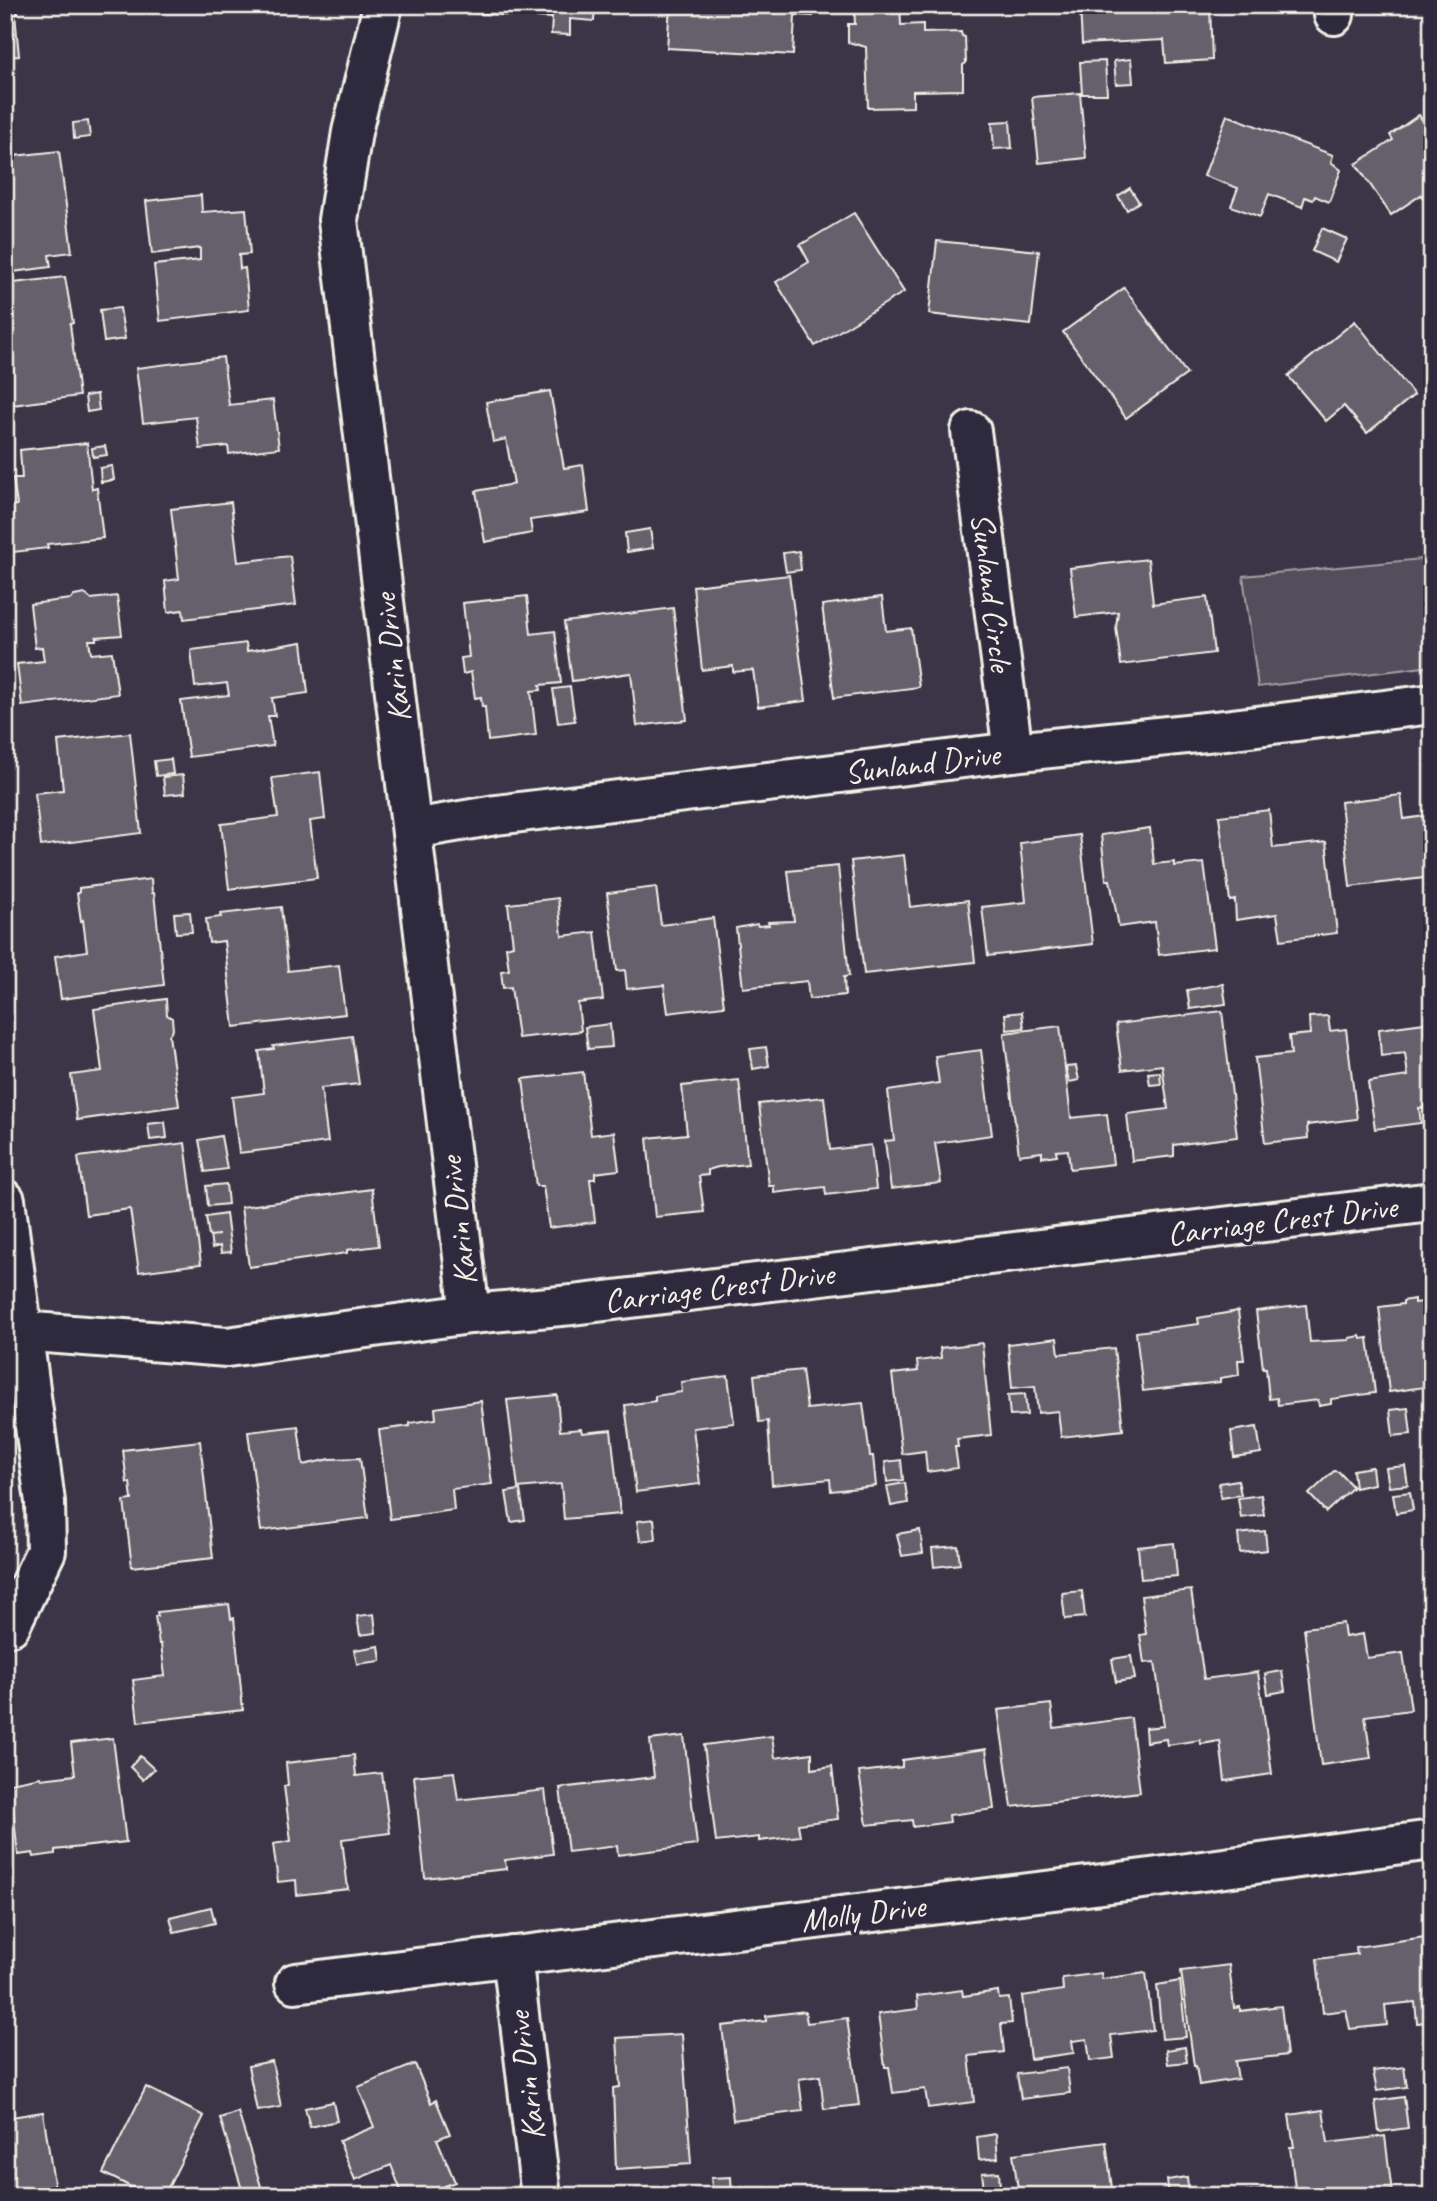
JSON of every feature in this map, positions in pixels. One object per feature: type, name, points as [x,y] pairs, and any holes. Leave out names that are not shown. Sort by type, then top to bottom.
[{"type":"street","name":"Karin Drive","points":[[383,5],[352,132],[338,220],[470,1314]]},
{"type":"street","name":"Sunland Circle","points":[[971,431],[1013,752]]},
{"type":"street","name":"Sunland Drive","points":[[413,830],[496,816],[1013,752],[1226,730],[1432,704]]},
{"type":"street","points":[[5,1200],[13,1332],[45,1502],[46,1551],[10,1626]]},
{"type":"street","name":"Carriage Crest Drive","points":[[13,1332],[227,1347],[470,1314],[572,1305],[1432,1202]]},
{"type":"street","name":"Molly Drive","points":[[295,1983],[1130,1881],[1432,1840]]},
{"type":"street","name":"Karin Drive","points":[[512,1956],[541,2196]]},
{"type":"shaded area","points":[[1432,558],[1432,666],[1258,687],[1243,576]]},
{"type":"building","points":[[5,5],[17,5],[18,14],[15,14],[19,56],[5,57]]},
{"type":"building","points":[[471,5],[595,5],[594,21],[570,19],[570,35],[551,34],[552,18],[470,13]]},
{"type":"building","points":[[670,5],[813,5],[813,16],[795,15],[793,55],[667,48]]},
{"type":"building","points":[[854,5],[900,5],[901,25],[923,24],[923,33],[961,32],[965,37],[966,63],[963,65],[963,90],[913,91],[913,107],[868,108],[866,47],[848,42],[848,24],[855,24]]},
{"type":"building","points":[[1080,5],[1210,5],[1212,60],[1166,63],[1164,40],[1082,44]]},
{"type":"building","points":[[1131,59],[1133,83],[1116,84],[1114,61]]},
{"type":"building","points":[[1105,61],[1107,94],[1082,94],[1080,62]]},
{"type":"building","points":[[1080,93],[1086,158],[1039,163],[1032,97]]},
{"type":"building","points":[[1227,115],[1333,155],[1331,162],[1341,170],[1329,202],[1315,196],[1313,200],[1305,197],[1302,207],[1269,194],[1260,217],[1231,206],[1238,188],[1204,176]]},
{"type":"building","points":[[1419,115],[1423,121],[1426,119],[1429,124],[1432,122],[1432,211],[1421,195],[1391,215],[1356,164],[1393,140],[1390,135]]},
{"type":"building","points":[[88,121],[90,137],[74,139],[73,123]]},
{"type":"building","points":[[1010,121],[1012,148],[994,149],[992,122]]},
{"type":"building","points":[[59,151],[72,252],[49,255],[51,267],[5,273],[5,157]]},
{"type":"building","points":[[1130,188],[1139,202],[1127,210],[1118,196]]},
{"type":"building","points":[[201,195],[202,212],[246,209],[250,254],[239,255],[240,269],[245,268],[249,310],[160,321],[154,265],[200,260],[200,248],[152,254],[146,201]]},
{"type":"building","points":[[854,213],[904,292],[815,346],[776,282],[809,262],[800,245]]},
{"type":"building","points":[[1322,228],[1347,239],[1336,262],[1312,251]]},
{"type":"building","points":[[937,241],[1039,251],[1031,325],[929,314]]},
{"type":"building","points":[[65,277],[73,323],[70,324],[79,396],[5,406],[5,284]]},
{"type":"building","points":[[1124,288],[1187,374],[1126,418],[1063,332]]},
{"type":"building","points":[[120,308],[125,339],[104,342],[100,310]]},
{"type":"building","points":[[1355,321],[1414,395],[1367,433],[1344,406],[1326,421],[1288,376]]},
{"type":"building","points":[[223,357],[229,405],[273,400],[279,448],[229,454],[228,446],[200,449],[196,417],[143,423],[136,368]]},
{"type":"building","points":[[550,391],[564,468],[583,465],[589,512],[530,520],[532,533],[485,542],[476,491],[514,484],[506,439],[493,442],[486,402]]},
{"type":"building","points":[[97,394],[99,410],[87,412],[85,396]]},
{"type":"building","points":[[87,443],[92,489],[97,488],[103,538],[47,544],[48,548],[5,553],[5,507],[17,505],[13,478],[22,478],[20,450]]},
{"type":"building","points":[[105,446],[107,455],[93,457],[92,448]]},
{"type":"building","points":[[112,466],[114,480],[101,482],[100,468]]},
{"type":"building","points":[[231,502],[238,562],[290,556],[296,605],[184,619],[183,610],[168,612],[165,581],[179,579],[171,509]]},
{"type":"building","points":[[650,529],[653,548],[627,552],[625,533]]},
{"type":"building","points":[[799,551],[801,570],[786,572],[783,553]]},
{"type":"building","points":[[1148,559],[1153,604],[1207,597],[1214,653],[1121,665],[1116,627],[1118,612],[1076,617],[1070,568]]},
{"type":"building","points":[[789,575],[806,701],[758,707],[753,670],[733,672],[733,666],[702,670],[693,586]]},
{"type":"building","points":[[85,594],[91,599],[117,596],[122,635],[89,640],[91,654],[112,652],[118,694],[22,706],[17,664],[44,661],[42,647],[35,648],[30,604],[71,599]]},
{"type":"building","points":[[527,596],[531,634],[555,631],[561,683],[540,685],[541,690],[531,691],[536,735],[488,741],[485,707],[482,707],[481,697],[475,698],[471,672],[463,674],[461,658],[469,657],[463,603]]},
{"type":"building","points":[[882,597],[886,631],[911,628],[919,687],[834,698],[822,605]]},
{"type":"building","points":[[673,608],[687,720],[637,726],[631,673],[572,681],[564,622]]},
{"type":"building","points":[[302,642],[308,693],[272,698],[275,716],[268,716],[273,746],[189,757],[181,701],[229,695],[227,683],[195,687],[191,650],[246,643],[247,651]]},
{"type":"building","points":[[570,687],[575,721],[558,723],[553,689]]},
{"type":"building","points":[[130,733],[141,833],[41,846],[35,793],[63,790],[58,741]]},
{"type":"building","points":[[171,759],[173,774],[156,776],[154,761]]},
{"type":"building","points":[[320,772],[325,819],[310,821],[317,878],[229,889],[221,824],[278,817],[272,778]]},
{"type":"building","points":[[183,775],[185,793],[165,795],[163,777]]},
{"type":"building","points":[[1401,795],[1404,819],[1432,815],[1432,877],[1350,887],[1341,802]]},
{"type":"building","points":[[1269,810],[1273,848],[1326,842],[1337,933],[1281,940],[1277,914],[1236,920],[1235,900],[1230,901],[1219,816]]},
{"type":"building","points":[[1150,828],[1154,864],[1174,862],[1174,866],[1204,863],[1215,948],[1159,955],[1155,922],[1119,927],[1110,880],[1106,880],[1101,835]]},
{"type":"building","points":[[1080,835],[1093,944],[988,956],[982,907],[1026,902],[1020,843]]},
{"type":"building","points":[[904,855],[910,907],[968,900],[975,962],[864,974],[851,861]]},
{"type":"building","points":[[838,866],[849,976],[844,977],[845,995],[809,999],[807,981],[743,988],[736,928],[769,925],[768,922],[794,921],[788,871]]},
{"type":"building","points":[[151,879],[164,985],[61,999],[55,956],[87,951],[77,893],[79,888]]},
{"type":"building","points":[[656,887],[661,925],[713,918],[724,1006],[668,1013],[664,985],[627,989],[625,970],[617,971],[607,893]]},
{"type":"building","points":[[558,898],[562,936],[595,932],[603,1000],[578,1003],[581,1031],[518,1038],[511,987],[503,988],[501,971],[509,970],[506,947],[513,945],[508,904]]},
{"type":"building","points":[[281,907],[288,971],[339,965],[345,1014],[234,1027],[224,941],[209,943],[206,919],[221,917],[220,914]]},
{"type":"building","points":[[190,912],[192,932],[176,933],[174,913]]},
{"type":"building","points":[[1223,984],[1226,1004],[1190,1009],[1187,990]]},
{"type":"building","points":[[166,999],[167,1015],[172,1018],[173,1030],[169,1035],[179,1106],[77,1120],[71,1075],[102,1071],[94,1009]]},
{"type":"building","points":[[1222,1011],[1237,1137],[1174,1145],[1174,1156],[1132,1161],[1127,1114],[1168,1109],[1162,1065],[1122,1070],[1116,1024]]},
{"type":"building","points":[[1022,1012],[1024,1028],[1007,1030],[1005,1014]]},
{"type":"building","points":[[1328,1016],[1330,1031],[1346,1029],[1357,1119],[1307,1125],[1308,1138],[1265,1143],[1255,1058],[1291,1054],[1289,1036],[1310,1034],[1309,1017]]},
{"type":"building","points":[[1432,1022],[1432,1107],[1419,1108],[1421,1123],[1375,1129],[1368,1082],[1408,1076],[1405,1053],[1381,1056],[1379,1029]]},
{"type":"building","points":[[610,1024],[612,1047],[588,1049],[585,1027]]},
{"type":"building","points":[[1060,1026],[1071,1118],[1107,1114],[1113,1164],[1070,1169],[1068,1150],[1056,1151],[1057,1155],[1042,1157],[1042,1152],[1019,1155],[1004,1033]]},
{"type":"building","points":[[352,1036],[359,1084],[321,1088],[328,1142],[239,1153],[232,1097],[264,1093],[259,1051],[274,1049],[273,1046]]},
{"type":"building","points":[[766,1047],[769,1066],[753,1069],[750,1049]]},
{"type":"building","points":[[981,1050],[992,1135],[935,1143],[941,1183],[891,1189],[885,1141],[894,1140],[888,1091],[939,1083],[935,1056]]},
{"type":"building","points":[[1076,1066],[1079,1080],[1069,1082],[1066,1067]]},
{"type":"building","points":[[583,1072],[591,1135],[614,1132],[619,1170],[595,1173],[595,1179],[590,1179],[595,1222],[549,1228],[543,1186],[536,1186],[523,1079]]},
{"type":"building","points":[[1160,1072],[1161,1084],[1150,1085],[1148,1073]]},
{"type":"building","points":[[739,1080],[748,1164],[718,1167],[708,1170],[708,1175],[699,1176],[704,1212],[655,1217],[647,1138],[687,1134],[682,1086]]},
{"type":"building","points":[[824,1097],[830,1150],[871,1145],[876,1189],[826,1195],[825,1187],[774,1193],[774,1186],[769,1186],[759,1104]]},
{"type":"building","points":[[165,1122],[167,1138],[150,1140],[148,1124]]},
{"type":"building","points":[[221,1136],[227,1169],[205,1172],[199,1140]]},
{"type":"building","points":[[185,1143],[201,1264],[139,1272],[130,1209],[86,1215],[78,1157]]},
{"type":"building","points":[[226,1184],[228,1204],[208,1206],[206,1186]]},
{"type":"building","points":[[372,1189],[379,1246],[249,1267],[241,1207]]},
{"type":"building","points":[[226,1214],[231,1252],[221,1253],[220,1246],[212,1248],[210,1236],[219,1235],[209,1236],[206,1217]]},
{"type":"building","points":[[1414,1299],[1414,1303],[1432,1301],[1432,1386],[1389,1392],[1379,1307],[1403,1304],[1403,1301]]},
{"type":"building","points":[[1306,1305],[1310,1342],[1349,1340],[1360,1336],[1361,1339],[1368,1338],[1375,1393],[1331,1399],[1331,1404],[1319,1406],[1318,1400],[1278,1405],[1277,1398],[1269,1399],[1256,1311]]},
{"type":"building","points":[[1238,1311],[1244,1360],[1238,1360],[1239,1375],[1220,1378],[1220,1382],[1143,1391],[1136,1332],[1199,1324],[1198,1318]]},
{"type":"building","points":[[1057,1338],[1059,1354],[1114,1348],[1123,1430],[1061,1437],[1058,1411],[1038,1413],[1035,1386],[1012,1388],[1008,1344]]},
{"type":"building","points":[[982,1343],[991,1435],[957,1439],[958,1447],[955,1447],[958,1468],[927,1472],[925,1451],[902,1454],[892,1374],[918,1371],[917,1361],[941,1358],[940,1348]]},
{"type":"building","points":[[802,1370],[807,1409],[863,1403],[876,1486],[831,1491],[830,1479],[772,1485],[768,1421],[759,1422],[754,1375]]},
{"type":"building","points":[[728,1376],[734,1423],[693,1428],[700,1484],[636,1492],[625,1405],[655,1401],[655,1396],[682,1392],[681,1382]]},
{"type":"building","points":[[1025,1394],[1027,1415],[1010,1416],[1008,1395]]},
{"type":"building","points":[[557,1395],[560,1431],[581,1429],[582,1433],[611,1430],[620,1514],[564,1519],[561,1484],[518,1488],[507,1400]]},
{"type":"building","points":[[481,1401],[492,1484],[452,1489],[454,1510],[390,1519],[379,1430],[436,1419],[435,1408]]},
{"type":"building","points":[[1408,1408],[1411,1434],[1393,1436],[1390,1410]]},
{"type":"building","points":[[298,1426],[303,1465],[330,1459],[360,1458],[368,1518],[261,1531],[248,1432]]},
{"type":"building","points":[[1257,1427],[1261,1453],[1234,1457],[1231,1431]]},
{"type":"building","points":[[200,1441],[213,1558],[132,1567],[124,1501],[132,1500],[123,1450]]},
{"type":"building","points":[[901,1460],[903,1480],[887,1482],[885,1462]]},
{"type":"building","points":[[1405,1466],[1408,1485],[1389,1487],[1386,1468]]},
{"type":"building","points":[[1372,1467],[1374,1484],[1355,1488],[1353,1470]]},
{"type":"building","points":[[1334,1471],[1339,1472],[1353,1487],[1326,1512],[1309,1494]]},
{"type":"building","points":[[1238,1480],[1241,1495],[1221,1498],[1219,1483]]},
{"type":"building","points":[[905,1483],[908,1503],[891,1506],[887,1486]]},
{"type":"building","points":[[520,1490],[525,1520],[511,1522],[506,1492]]},
{"type":"building","points":[[1410,1492],[1413,1510],[1396,1513],[1393,1494]]},
{"type":"building","points":[[1261,1495],[1264,1515],[1241,1518],[1238,1498]]},
{"type":"building","points":[[654,1519],[656,1539],[640,1541],[637,1521]]},
{"type":"building","points":[[920,1530],[923,1553],[902,1556],[897,1534]]},
{"type":"building","points":[[1265,1531],[1267,1550],[1240,1553],[1238,1534]]},
{"type":"building","points":[[1174,1543],[1177,1576],[1141,1579],[1138,1547]]},
{"type":"building","points":[[958,1546],[960,1564],[934,1567],[932,1548]]},
{"type":"building","points":[[1191,1590],[1204,1679],[1258,1672],[1272,1774],[1225,1781],[1220,1741],[1201,1744],[1200,1740],[1167,1745],[1166,1739],[1146,1742],[1145,1728],[1164,1726],[1155,1662],[1144,1663],[1140,1635],[1146,1634],[1141,1596]]},
{"type":"building","points":[[1082,1591],[1085,1617],[1065,1619],[1062,1593]]},
{"type":"building","points":[[229,1604],[231,1619],[234,1618],[243,1710],[138,1722],[133,1680],[165,1676],[155,1616],[158,1616],[157,1612]]},
{"type":"building","points":[[374,1614],[376,1633],[360,1635],[357,1616]]},
{"type":"building","points":[[1343,1623],[1345,1637],[1363,1634],[1367,1658],[1403,1653],[1411,1710],[1365,1716],[1371,1758],[1321,1765],[1304,1628]]},
{"type":"building","points":[[379,1646],[381,1661],[357,1664],[354,1650]]},
{"type":"building","points":[[1131,1656],[1135,1679],[1116,1682],[1112,1659]]},
{"type":"building","points":[[1282,1671],[1285,1691],[1268,1694],[1265,1674]]},
{"type":"building","points":[[1051,1704],[1054,1728],[1131,1718],[1140,1792],[1012,1807],[998,1710]]},
{"type":"building","points":[[684,1736],[697,1845],[618,1855],[617,1846],[568,1852],[560,1788],[654,1777],[650,1740]]},
{"type":"building","points":[[772,1736],[775,1758],[812,1753],[812,1769],[832,1766],[838,1819],[798,1824],[800,1836],[716,1842],[704,1745]]},
{"type":"building","points":[[113,1738],[126,1842],[55,1850],[55,1854],[34,1857],[33,1853],[18,1855],[10,1783],[41,1777],[75,1775],[71,1743]]},
{"type":"building","points":[[986,1749],[994,1809],[949,1815],[950,1822],[913,1827],[912,1820],[867,1825],[859,1772],[902,1767],[902,1760]]},
{"type":"building","points":[[354,1755],[356,1776],[382,1773],[390,1833],[342,1839],[348,1889],[297,1895],[296,1880],[278,1882],[273,1844],[291,1841],[284,1786],[288,1785],[286,1763]]},
{"type":"building","points":[[140,1756],[154,1769],[143,1780],[130,1767]]},
{"type":"building","points":[[454,1772],[458,1800],[545,1790],[553,1854],[505,1860],[506,1869],[425,1878],[414,1776]]},
{"type":"building","points":[[211,1907],[215,1923],[174,1932],[170,1917]]},
{"type":"building","points":[[1432,1936],[1432,2021],[1417,2023],[1415,2002],[1385,2005],[1387,2025],[1350,2029],[1346,2010],[1323,2013],[1317,1959],[1357,1954],[1356,1947]]},
{"type":"building","points":[[1229,1965],[1234,2008],[1240,2007],[1240,2011],[1281,2006],[1287,2055],[1235,2061],[1238,2079],[1199,2085],[1181,1971]]},
{"type":"building","points":[[1101,1973],[1102,1979],[1146,1973],[1153,2030],[1111,2035],[1114,2058],[1090,2061],[1087,2039],[1072,2041],[1074,2053],[1030,2059],[1022,1996],[1063,1990],[1062,1978]]},
{"type":"building","points":[[1180,1981],[1186,2037],[1162,2039],[1157,1985]]},
{"type":"building","points":[[962,1990],[963,1996],[998,1991],[999,1999],[1009,1998],[1012,2023],[1001,2024],[1004,2052],[969,2056],[974,2102],[928,2108],[925,2089],[893,2093],[889,2067],[885,2067],[878,2014],[918,2009],[917,1996]]},
{"type":"building","points":[[805,2011],[807,2023],[847,2018],[859,2105],[824,2109],[820,2076],[799,2079],[803,2111],[733,2120],[722,2026],[766,2021],[766,2016]]},
{"type":"building","points":[[682,2034],[691,2164],[616,2169],[613,2088],[620,2087],[617,2038]]},
{"type":"building","points":[[1185,2047],[1187,2062],[1168,2064],[1166,2050]]},
{"type":"building","points":[[272,2061],[281,2107],[257,2111],[248,2066]]},
{"type":"building","points":[[415,2064],[431,2103],[436,2100],[450,2134],[437,2139],[455,2182],[420,2196],[403,2196],[391,2165],[355,2180],[339,2141],[374,2127],[358,2087]]},
{"type":"building","points":[[1404,2067],[1407,2087],[1377,2091],[1373,2071]]},
{"type":"building","points":[[1067,2068],[1070,2093],[1021,2099],[1017,2074]]},
{"type":"building","points":[[146,2087],[204,2116],[164,2196],[149,2196],[103,2173]]},
{"type":"building","points":[[1404,2097],[1408,2128],[1379,2132],[1375,2101]]},
{"type":"building","points":[[333,2102],[337,2121],[310,2127],[305,2108]]},
{"type":"building","points":[[1323,2110],[1328,2143],[1385,2136],[1392,2193],[1368,2196],[1296,2196],[1290,2147],[1294,2147],[1289,2115]]},
{"type":"building","points":[[43,2112],[56,2196],[5,2196],[5,2118]]},
{"type":"building","points":[[238,2112],[264,2196],[244,2196],[220,2118]]},
{"type":"building","points":[[996,2134],[998,2158],[979,2160],[977,2137]]},
{"type":"building","points":[[1106,2142],[1113,2196],[1019,2196],[1013,2154]]},
{"type":"building","points":[[999,2172],[1000,2187],[984,2189],[982,2173]]},
{"type":"building","points":[[731,2177],[732,2195],[713,2196],[711,2178]]},
{"type":"building","points":[[1187,2177],[1189,2195],[1169,2196],[1167,2180]]},
{"type":"building","points":[[1279,2188],[1280,2196],[1216,2196]]}]
